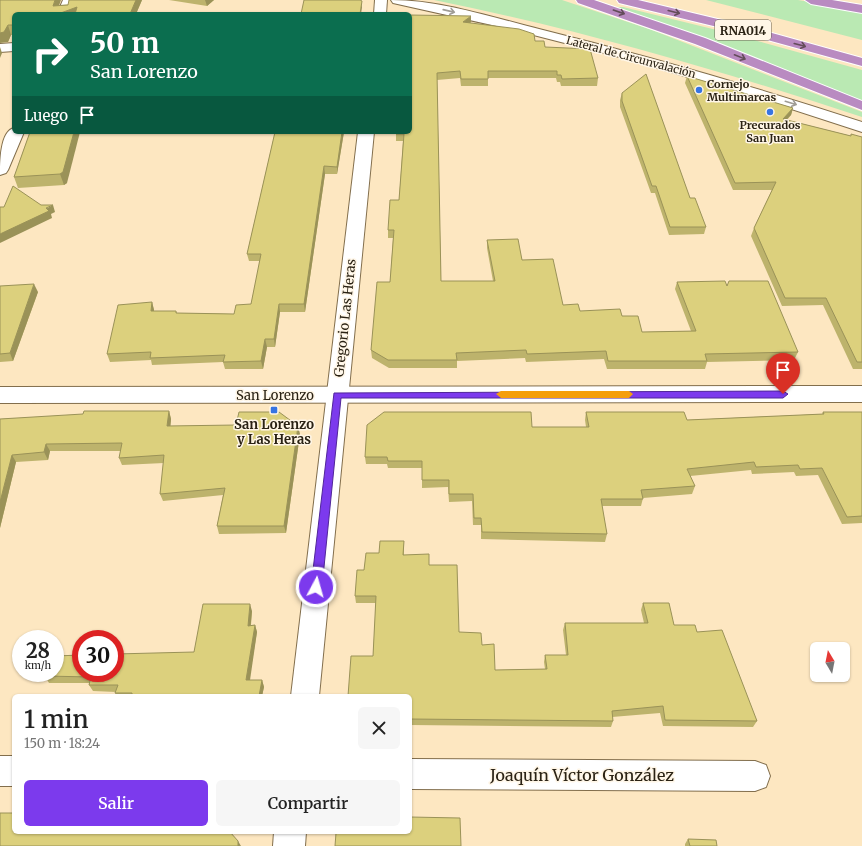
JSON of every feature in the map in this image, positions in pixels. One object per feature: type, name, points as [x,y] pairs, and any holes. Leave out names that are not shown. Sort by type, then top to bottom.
[{"type":"highway","points":[[582,0],[700,41],[862,106]]},
{"type":"highway","name":"RNA014","points":[[623,0],[742,29],[862,62]]},
{"type":"highway","points":[[811,0],[862,9]]},
{"type":"street","points":[[64,12],[69,0]]},
{"type":"street","points":[[380,12],[381,0]]},
{"type":"street","name":"Lateral de Circunvalación","points":[[397,0],[488,20],[611,51],[766,96],[862,127]]},
{"type":"street","points":[[0,48],[12,47]]},
{"type":"street","points":[[0,170],[15,134]]},
{"type":"street","name":"Gregorio Las Heras","points":[[305,694],[366,134]]},
{"type":"street","name":"San Lorenzo","points":[[0,395],[862,394]]},
{"type":"street","points":[[0,771],[12,771]]},
{"type":"street","name":"Joaquín Víctor González","points":[[412,774],[755,776]]},
{"type":"street","points":[[288,846],[290,834]]},
{"type":"green space","points":[[434,0],[562,0],[652,30],[862,112],[862,117],[756,83],[650,52],[488,11]]},
{"type":"green space","points":[[706,0],[798,0],[862,11],[862,40]]},
{"type":"green space","points":[[617,7],[623,7],[729,33],[862,70],[862,102]]},
{"type":"building","points":[[0,0],[55,0],[53,6],[68,5],[69,0],[136,0],[131,12],[76,12],[77,7],[63,12],[12,12],[12,25],[8,25],[4,32],[0,33]]},
{"type":"building","points":[[304,0],[362,1],[360,12],[301,12]]},
{"type":"building","points":[[412,15],[471,16],[463,22],[519,29],[534,34],[535,41],[544,41],[545,47],[590,49],[598,78],[562,79],[561,75],[557,75],[557,71],[488,71],[488,79],[461,79],[460,71],[437,73],[441,281],[495,281],[487,240],[518,239],[522,260],[553,259],[563,305],[578,304],[580,311],[620,309],[622,316],[638,316],[642,332],[696,331],[677,282],[725,281],[727,286],[729,281],[768,281],[798,352],[705,354],[707,361],[608,361],[606,351],[527,354],[526,350],[456,353],[457,360],[388,360],[371,350],[377,282],[390,282],[394,230],[388,230],[390,200],[399,200],[404,134],[412,134]]},
{"type":"building","points":[[646,74],[690,198],[695,198],[706,227],[670,227],[656,186],[652,186],[622,101],[622,93]]},
{"type":"building","points":[[687,76],[793,108],[783,119],[851,136],[851,134],[862,137],[862,362],[857,362],[826,298],[785,298],[754,228],[776,182],[735,183]]},
{"type":"building","points":[[29,134],[73,134],[63,172],[60,174],[14,177]]},
{"type":"building","points":[[275,134],[342,134],[337,167],[324,166],[304,304],[279,304],[274,339],[265,339],[261,361],[223,362],[225,355],[150,358],[151,352],[107,354],[118,305],[152,302],[151,311],[234,314],[236,305],[251,304],[261,254],[247,254]]},
{"type":"building","points":[[13,186],[41,205],[53,205],[46,208],[49,211],[0,234],[0,207],[4,207]]},
{"type":"building","points":[[34,284],[10,353],[0,354],[0,286]]},
{"type":"building","points":[[84,411],[169,411],[167,426],[236,425],[239,412],[279,412],[298,426],[284,526],[217,526],[225,488],[160,494],[164,455],[119,458],[122,443],[46,444],[44,452],[12,455],[0,502],[0,419],[83,414]]},
{"type":"building","points":[[384,412],[531,412],[532,427],[589,427],[586,412],[684,412],[687,420],[824,414],[823,412],[862,412],[862,516],[847,517],[822,468],[800,469],[798,465],[756,467],[754,462],[687,469],[695,486],[641,490],[643,499],[601,499],[607,534],[482,532],[481,518],[474,518],[473,494],[449,494],[449,480],[422,480],[422,461],[388,461],[387,457],[365,457],[367,425]]},
{"type":"building","points":[[380,541],[404,541],[403,555],[429,554],[429,565],[457,565],[459,632],[481,633],[482,645],[494,644],[495,670],[547,669],[545,655],[568,655],[565,623],[648,623],[643,603],[669,603],[674,625],[695,625],[697,632],[722,630],[757,721],[665,720],[663,706],[612,711],[613,721],[412,719],[412,694],[348,694],[351,656],[373,656],[376,596],[355,596],[357,570],[364,570],[366,553],[379,553]]},
{"type":"building","points":[[203,604],[250,604],[248,626],[255,625],[246,680],[262,680],[259,694],[132,694],[115,693],[118,685],[89,685],[90,682],[124,682],[124,654],[194,652]]},
{"type":"building","points":[[72,655],[72,677],[64,676],[64,656]]},
{"type":"building","points":[[0,813],[12,813],[12,834],[232,834],[238,841],[238,846],[0,846]]},
{"type":"building","points":[[412,817],[460,818],[461,846],[335,846],[336,834],[412,834]]},
{"type":"building","points":[[688,839],[716,840],[717,846],[690,846]]},
{"type":"slow traffic","points":[[501,394],[629,394]]},
{"type":"place","name":"Cornejo Multimarcas","points":[[699,90]]},
{"type":"place","name":"Precurados San Juan","points":[[770,112]]},
{"type":"place","name":"San Lorenzo y Las Heras","points":[[274,410]]},
{"type":"route","points":[[316,587],[337,395],[783,394]]}]
